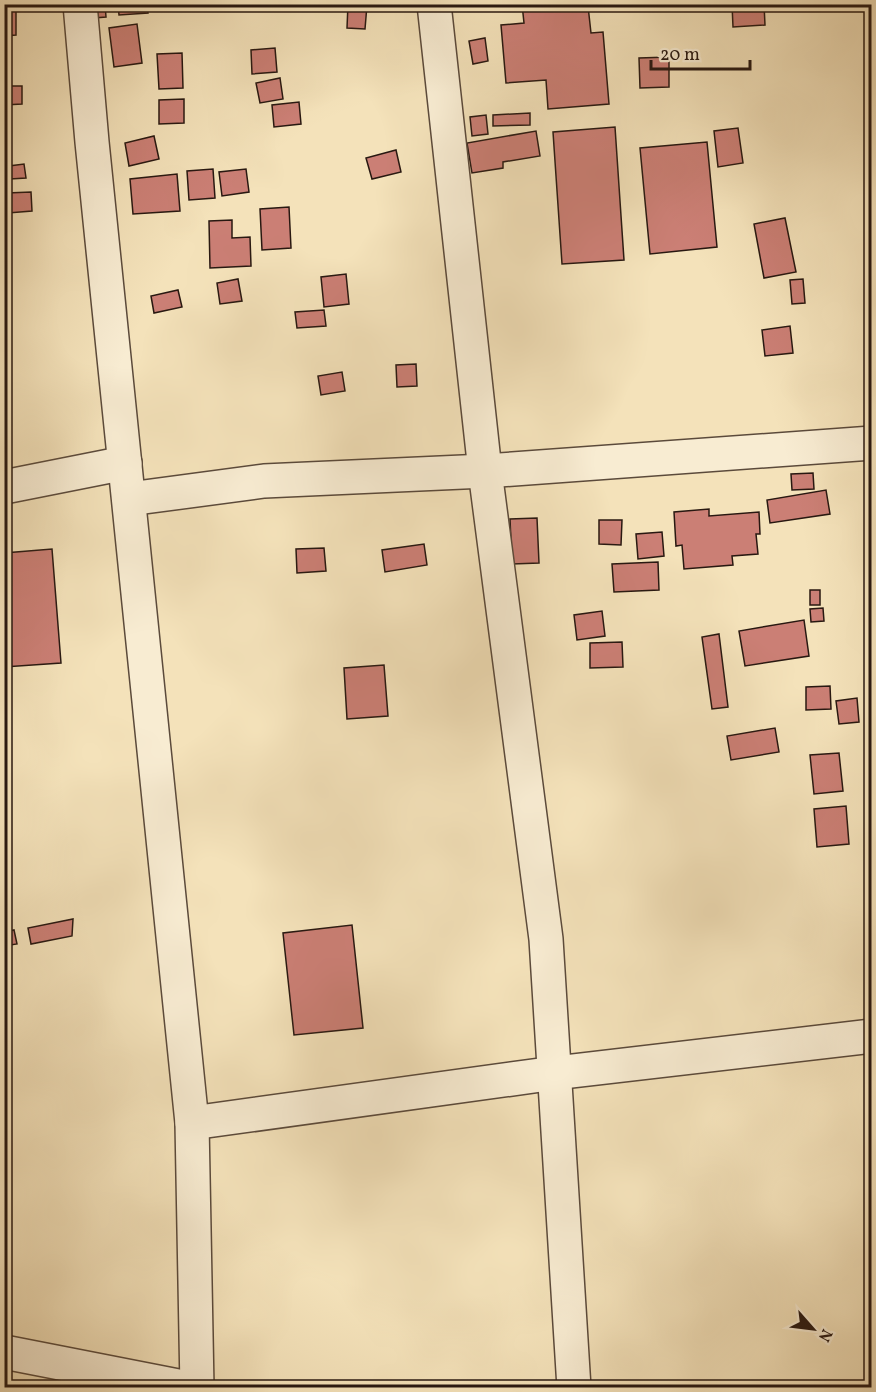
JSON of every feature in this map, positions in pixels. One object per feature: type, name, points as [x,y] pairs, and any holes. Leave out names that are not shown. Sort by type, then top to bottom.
[{"type":"street","points":[[80,4],[92,142],[192,1123],[197,1388]]},
{"type":"street","points":[[434,4],[485,471],[546,939],[574,1388]]},
{"type":"street","points":[[129,499],[264,481],[485,471],[872,443]]},
{"type":"street","points":[[4,487],[125,463]]},
{"type":"street","points":[[192,1123],[555,1073],[872,1036]]},
{"type":"street","points":[[4,1352],[188,1388]]},
{"type":"building","points":[[4,4],[16,4],[16,35],[4,36]]},
{"type":"building","points":[[93,4],[105,4],[106,17],[94,18]]},
{"type":"building","points":[[118,4],[147,4],[148,13],[119,15]]},
{"type":"building","points":[[348,4],[367,5],[365,29],[347,28]]},
{"type":"building","points":[[449,4],[464,4],[464,10],[449,10]]},
{"type":"building","points":[[522,4],[588,6],[591,33],[603,32],[609,104],[548,109],[546,80],[506,83],[501,25],[524,23]]},
{"type":"building","points":[[732,4],[764,4],[765,25],[733,27]]},
{"type":"building","points":[[137,24],[142,63],[114,67],[109,28]]},
{"type":"building","points":[[485,38],[488,61],[473,64],[469,41]]},
{"type":"building","points":[[275,48],[277,72],[252,74],[251,50]]},
{"type":"building","points":[[182,53],[183,88],[159,89],[157,54]]},
{"type":"building","points":[[669,57],[669,87],[640,88],[639,58]]},
{"type":"building","points":[[280,78],[283,99],[260,103],[256,83]]},
{"type":"building","points":[[4,86],[22,86],[22,104],[4,105]]},
{"type":"building","points":[[184,99],[184,123],[159,124],[159,100]]},
{"type":"building","points":[[299,102],[301,124],[274,127],[272,105]]},
{"type":"building","points":[[530,113],[530,125],[493,126],[493,115]]},
{"type":"building","points":[[486,115],[488,134],[472,136],[470,117]]},
{"type":"building","points":[[615,127],[624,260],[562,264],[553,132]]},
{"type":"building","points":[[738,128],[743,163],[718,167],[714,131]]},
{"type":"building","points":[[536,131],[540,156],[503,162],[503,168],[472,173],[467,143]]},
{"type":"building","points":[[154,136],[159,159],[129,166],[125,143]]},
{"type":"building","points":[[707,142],[717,247],[650,254],[640,148]]},
{"type":"building","points":[[396,150],[401,172],[372,179],[366,158]]},
{"type":"building","points":[[24,164],[26,178],[10,179],[9,166]]},
{"type":"building","points":[[213,169],[215,198],[189,200],[187,171]]},
{"type":"building","points":[[246,169],[249,192],[222,196],[219,172]]},
{"type":"building","points":[[177,174],[180,211],[133,214],[130,179]]},
{"type":"building","points":[[31,192],[32,211],[8,213],[7,193]]},
{"type":"building","points":[[289,207],[291,248],[262,250],[260,209]]},
{"type":"building","points":[[785,218],[796,272],[764,278],[754,224]]},
{"type":"building","points":[[232,220],[232,238],[250,237],[251,266],[210,268],[209,221]]},
{"type":"building","points":[[346,274],[349,304],[324,307],[321,277]]},
{"type":"building","points":[[238,279],[242,301],[220,304],[217,283]]},
{"type":"building","points":[[803,279],[805,303],[792,304],[790,280]]},
{"type":"building","points":[[178,290],[182,307],[154,313],[151,296]]},
{"type":"building","points":[[324,310],[326,326],[297,328],[295,312]]},
{"type":"building","points":[[790,326],[793,353],[765,356],[762,330]]},
{"type":"building","points":[[416,364],[417,386],[397,387],[396,365]]},
{"type":"building","points":[[342,372],[345,391],[321,395],[318,376]]},
{"type":"building","points":[[813,473],[814,489],[792,490],[791,474]]},
{"type":"building","points":[[826,490],[830,514],[770,523],[767,500]]},
{"type":"building","points":[[709,509],[709,516],[759,512],[760,534],[756,534],[758,554],[732,556],[733,565],[684,569],[682,545],[676,546],[674,512]]},
{"type":"building","points":[[537,518],[539,563],[512,564],[510,519]]},
{"type":"building","points":[[599,520],[622,520],[621,545],[599,544]]},
{"type":"building","points":[[662,532],[664,556],[638,559],[636,534]]},
{"type":"building","points":[[424,544],[427,565],[385,572],[382,550]]},
{"type":"building","points":[[324,548],[326,571],[297,573],[296,549]]},
{"type":"building","points":[[52,549],[61,663],[4,667],[4,553]]},
{"type":"building","points":[[658,562],[659,590],[614,592],[612,564]]},
{"type":"building","points":[[810,590],[820,590],[820,605],[810,605]]},
{"type":"building","points":[[823,608],[824,621],[811,622],[810,609]]},
{"type":"building","points":[[602,611],[605,636],[577,640],[574,615]]},
{"type":"building","points":[[804,620],[809,656],[745,666],[739,631]]},
{"type":"building","points":[[719,634],[728,707],[712,709],[702,637]]},
{"type":"building","points":[[622,642],[623,667],[590,668],[590,643]]},
{"type":"building","points":[[384,665],[388,716],[347,719],[344,668]]},
{"type":"building","points":[[830,686],[831,709],[806,710],[806,687]]},
{"type":"building","points":[[857,698],[859,722],[839,724],[836,701]]},
{"type":"building","points":[[775,728],[779,752],[731,760],[727,736]]},
{"type":"building","points":[[839,753],[843,791],[814,794],[810,755]]},
{"type":"building","points":[[846,806],[849,844],[817,847],[814,809]]},
{"type":"building","points":[[73,919],[72,936],[31,944],[28,928]]},
{"type":"building","points":[[352,925],[363,1028],[294,1035],[283,933]]},
{"type":"building","points":[[14,930],[17,944],[4,946],[4,932]]}]
